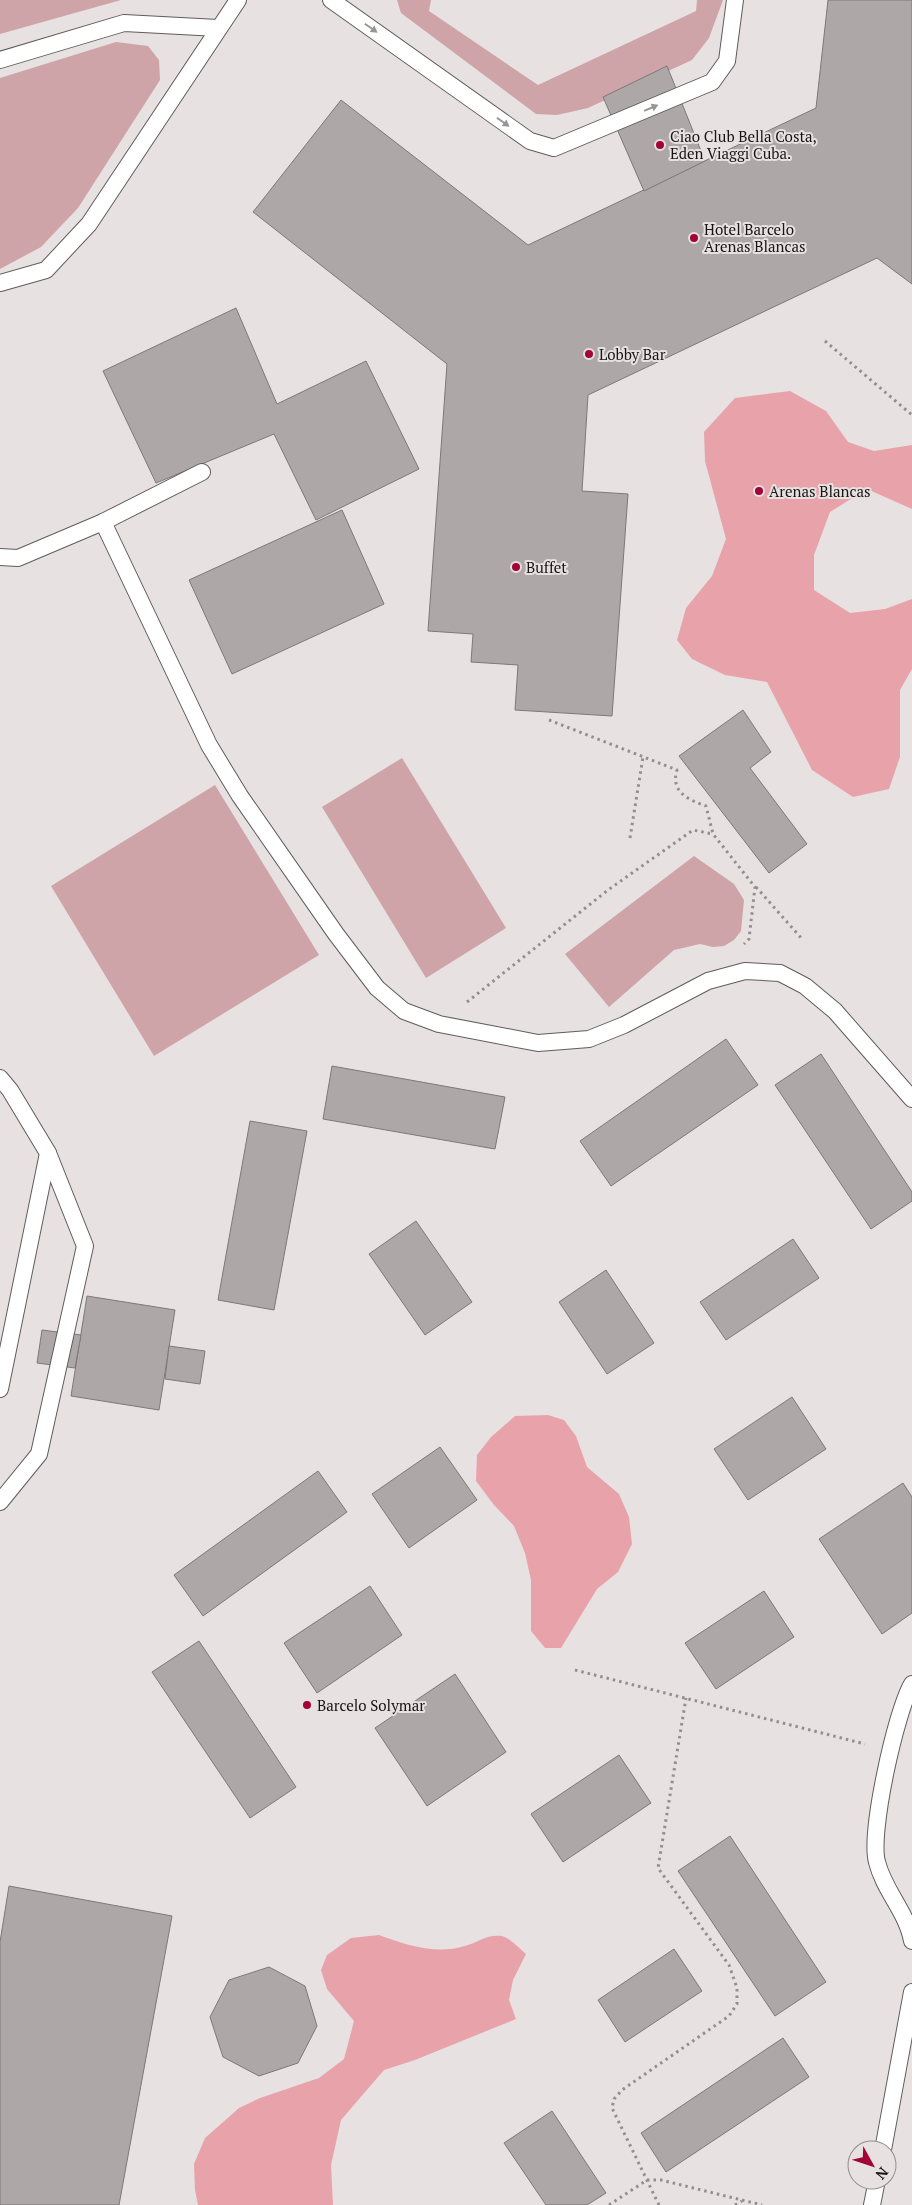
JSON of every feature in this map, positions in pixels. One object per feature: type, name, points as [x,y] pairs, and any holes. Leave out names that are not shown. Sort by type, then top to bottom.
[{"type":"lane","points":[[0,283],[46,270],[89,224],[238,0]]},
{"type":"lane","points":[[332,0],[530,141],[554,148],[712,82],[727,61],[735,0]]},
{"type":"lane","points":[[0,60],[124,24],[218,28]]},
{"type":"lane","points":[[0,568],[18,558],[103,522],[202,472]]},
{"type":"lane","points":[[103,522],[209,745],[240,796],[336,934],[377,988],[404,1011],[439,1024],[538,1043],[589,1038],[624,1025],[708,981],[745,971],[780,973],[805,986],[835,1011],[912,1100]]},
{"type":"lane","points":[[0,556],[18,558]]},
{"type":"lane","points":[[0,1078],[10,1090],[48,1153],[85,1246],[39,1454],[0,1502]]},
{"type":"lane","points":[[0,1389],[48,1153]]},
{"type":"lane","points":[[912,1684],[905,1696],[897,1720],[876,1834],[876,1861],[887,1887],[909,1924],[912,1941]]},
{"type":"lane","points":[[885,2140],[912,1992]]},
{"type":"lane","points":[[872,2205],[875,2190]]},
{"type":"path","points":[[825,340],[912,415]]},
{"type":"path","points":[[549,720],[677,770],[674,779],[679,791],[687,800],[706,806],[713,834],[755,887],[804,940]]},
{"type":"path","points":[[630,838],[643,757]]},
{"type":"path","points":[[439,1024],[608,890],[685,835],[693,830],[713,834]]},
{"type":"path","points":[[722,977],[729,960],[749,939],[755,887]]},
{"type":"path","points":[[575,1670],[891,1750]]},
{"type":"path","points":[[659,2205],[612,2108],[614,2099],[622,2090],[729,2016],[737,2004],[737,1988],[729,1965],[658,1868],[686,1698]]},
{"type":"path","points":[[608,2205],[647,2180],[661,2180],[762,2205]]},
{"type":"path","points":[[735,2205],[743,2200]]},
{"type":"shaded area","points":[[0,0],[121,0],[0,34]]},
{"type":"shaded area","points":[[397,0],[431,0],[429,11],[538,85],[696,11],[697,0],[723,0],[709,38],[692,60],[588,108],[557,115],[536,114],[401,13]]},
{"type":"shaded area","points":[[116,42],[148,46],[159,60],[160,80],[78,208],[41,247],[0,269],[0,78]]},
{"type":"shaded area","points":[[790,391],[826,411],[848,442],[874,451],[912,445],[912,509],[867,489],[830,512],[814,555],[814,590],[850,613],[885,609],[912,599],[912,669],[900,690],[900,757],[889,789],[853,797],[812,770],[767,682],[725,675],[692,659],[677,640],[686,608],[712,576],[726,539],[705,461],[704,432],[735,398]]},
{"type":"shaded area","points":[[402,758],[506,928],[426,978],[322,807]]},
{"type":"shaded area","points":[[215,785],[319,955],[154,1056],[51,886]]},
{"type":"shaded area","points":[[694,856],[734,884],[744,900],[741,931],[734,940],[724,946],[713,947],[700,944],[674,950],[609,1007],[565,954]]},
{"type":"shaded area","points":[[548,1415],[564,1420],[576,1436],[587,1467],[619,1494],[629,1517],[632,1544],[618,1572],[597,1589],[561,1648],[545,1648],[531,1631],[531,1580],[525,1553],[514,1526],[494,1505],[476,1481],[477,1455],[491,1437],[515,1416]]},
{"type":"shaded area","points":[[379,1935],[421,1948],[432,1949],[454,1949],[492,1936],[502,1936],[508,1939],[526,1954],[513,1980],[509,2000],[516,2019],[415,2060],[384,2070],[341,2120],[331,2165],[333,2205],[198,2205],[195,2190],[194,2164],[205,2138],[239,2108],[260,2098],[319,2078],[344,2059],[354,2021],[327,1989],[321,1970],[327,1955],[351,1938]]},
{"type":"building","points":[[828,0],[912,0],[912,284],[877,258],[588,395],[582,491],[628,494],[612,716],[515,710],[518,665],[471,662],[473,634],[428,631],[447,364],[253,212],[341,100],[528,245],[816,108]]},
{"type":"building","points":[[667,66],[705,161],[644,191],[603,97]]},
{"type":"building","points":[[236,308],[277,404],[366,361],[419,469],[316,520],[274,434],[156,483],[103,371]]},
{"type":"building","points":[[342,510],[384,604],[232,674],[189,580]]},
{"type":"building","points":[[743,710],[771,752],[750,768],[807,844],[769,873],[679,756]]},
{"type":"building","points":[[726,1039],[758,1085],[611,1186],[580,1141]]},
{"type":"building","points":[[821,1054],[912,1192],[912,1201],[871,1229],[775,1085]]},
{"type":"building","points":[[332,1066],[505,1097],[495,1149],[323,1119]]},
{"type":"building","points":[[250,1121],[307,1131],[274,1310],[218,1300]]},
{"type":"building","points":[[416,1221],[472,1302],[425,1335],[369,1254]]},
{"type":"building","points":[[793,1239],[819,1278],[726,1340],[700,1302]]},
{"type":"building","points":[[606,1270],[654,1343],[607,1374],[559,1302]]},
{"type":"building","points":[[87,1296],[175,1310],[159,1410],[71,1396]]},
{"type":"building","points":[[42,1330],[81,1335],[75,1368],[37,1363]]},
{"type":"building","points":[[169,1346],[205,1351],[200,1384],[165,1379]]},
{"type":"building","points":[[792,1397],[826,1449],[748,1500],[714,1449]]},
{"type":"building","points":[[440,1447],[477,1500],[409,1548],[372,1494]]},
{"type":"building","points":[[318,1471],[347,1512],[203,1616],[174,1575]]},
{"type":"building","points":[[903,1483],[912,1497],[912,1613],[882,1634],[819,1539]]},
{"type":"building","points":[[370,1586],[402,1635],[317,1693],[284,1643]]},
{"type":"building","points":[[764,1591],[794,1637],[716,1689],[685,1643]]},
{"type":"building","points":[[199,1641],[296,1787],[250,1818],[152,1672]]},
{"type":"building","points":[[455,1674],[506,1752],[427,1806],[375,1728]]},
{"type":"building","points":[[619,1755],[651,1803],[563,1862],[531,1814]]},
{"type":"building","points":[[730,1836],[826,1982],[775,2016],[678,1871]]},
{"type":"building","points":[[9,1886],[172,1916],[119,2205],[0,2205],[0,1942]]},
{"type":"building","points":[[674,1949],[702,1991],[625,2042],[598,2000]]},
{"type":"building","points":[[269,1967],[305,1986],[317,2026],[298,2063],[259,2076],[223,2057],[210,2017],[229,1980]]},
{"type":"building","points":[[783,2038],[809,2077],[666,2172],[641,2133]]},
{"type":"building","points":[[552,2111],[606,2193],[587,2205],[546,2205],[504,2143]]},
{"type":"place","name":"Ciao Club Bella Costa, Eden Viaggi Cuba.","points":[[660,145]]},
{"type":"place","name":"Hotel Barcelo Arenas Blancas","points":[[694,238]]},
{"type":"place","name":"Lobby Bar","points":[[589,354]]},
{"type":"place","name":"Arenas Blancas","points":[[759,491]]},
{"type":"place","name":"Buffet","points":[[516,567]]},
{"type":"place","name":"Barcelo Solymar","points":[[307,1705]]}]
